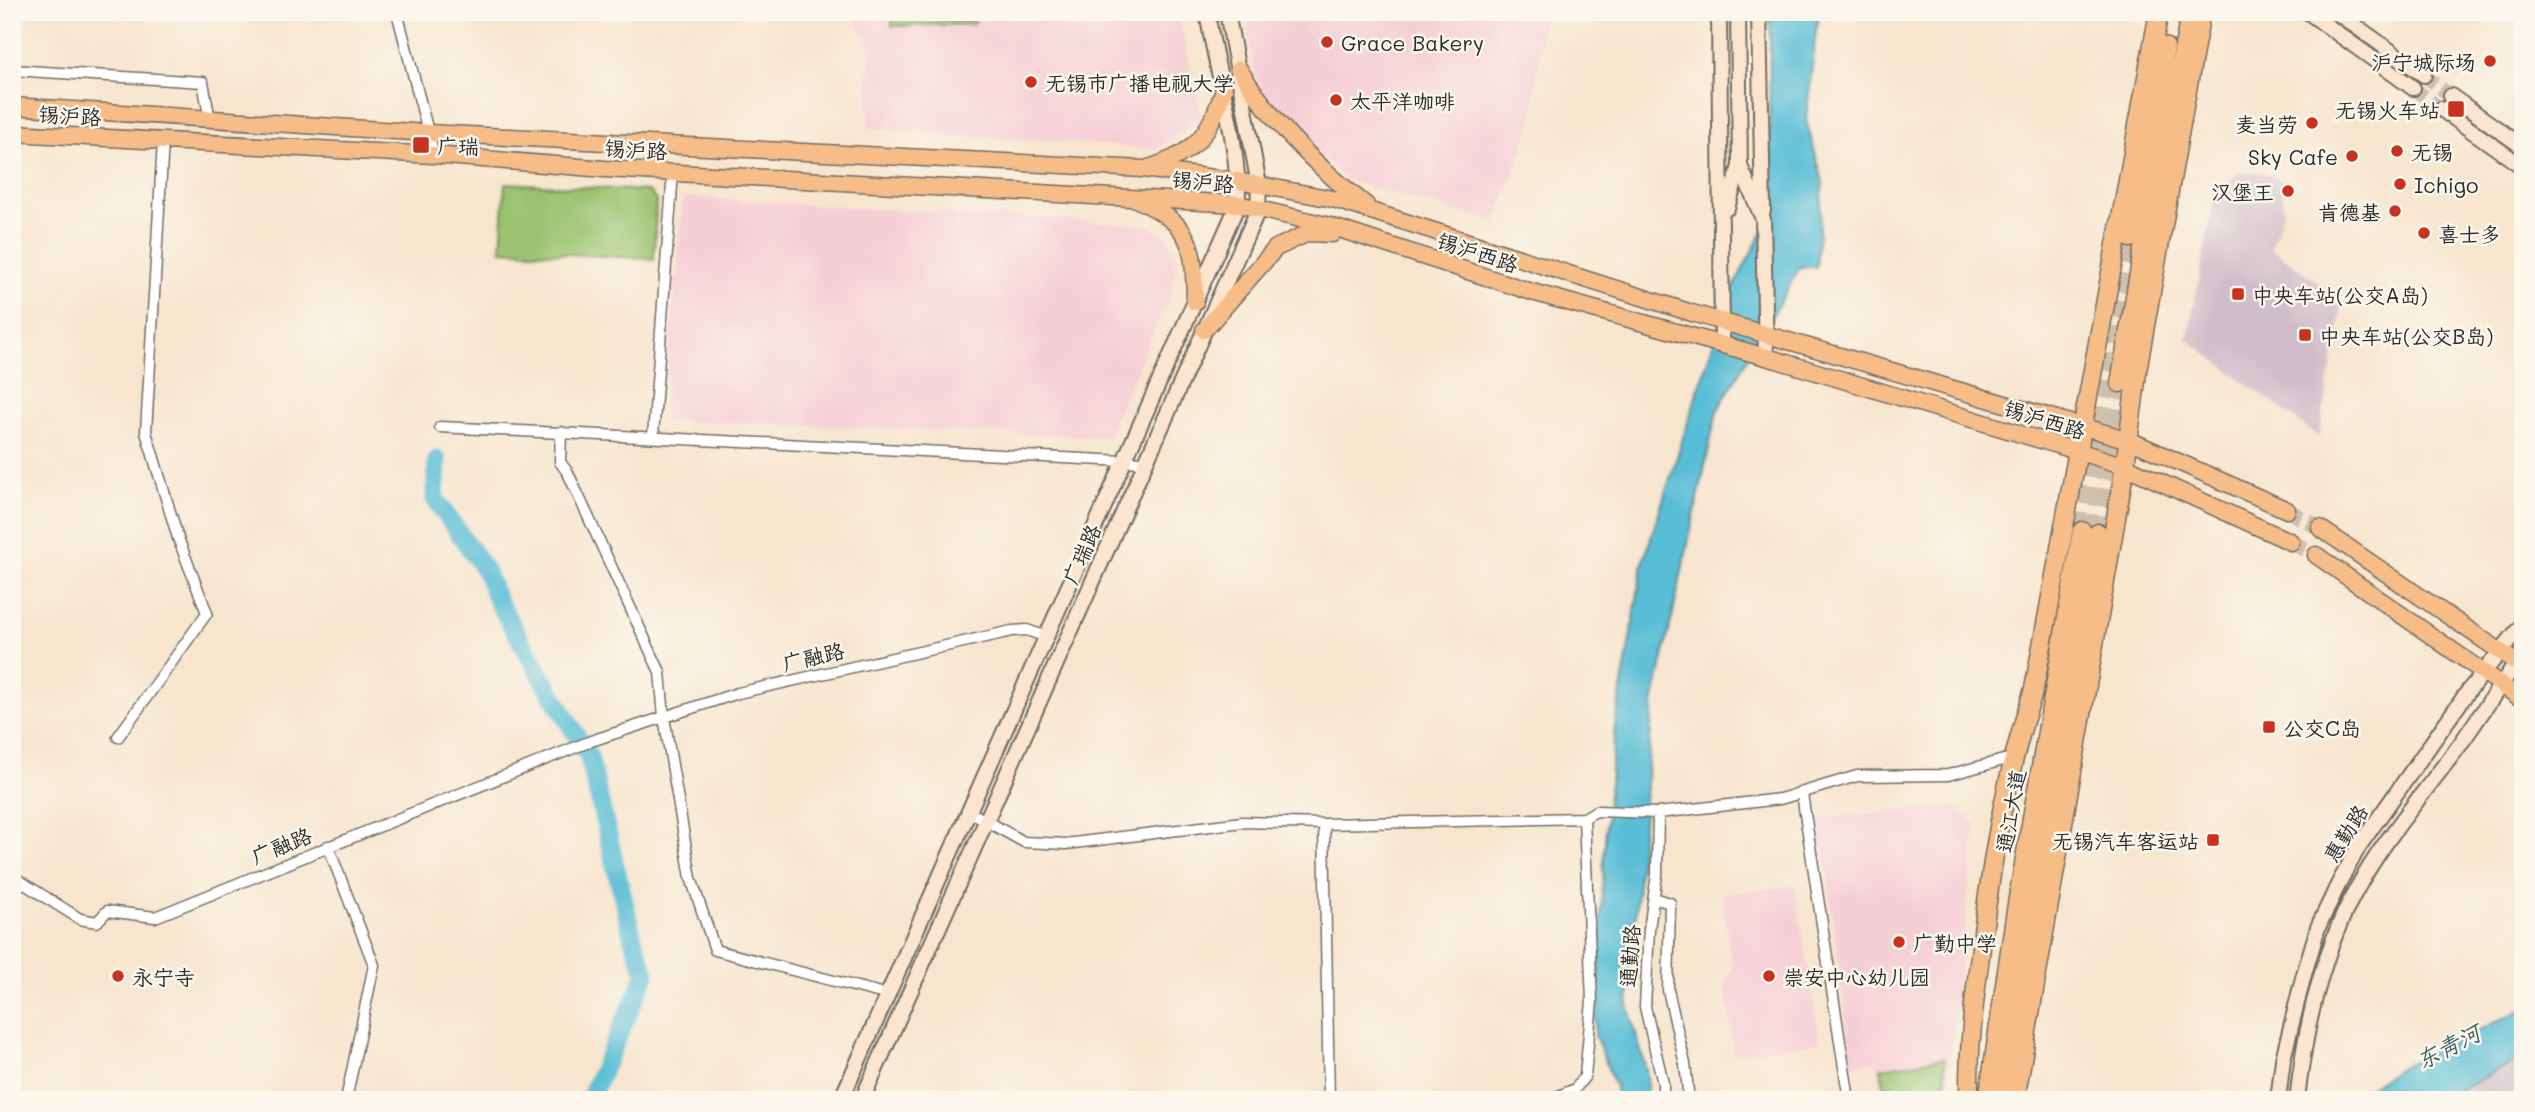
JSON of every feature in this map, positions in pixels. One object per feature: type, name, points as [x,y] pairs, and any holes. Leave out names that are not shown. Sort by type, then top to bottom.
[{"type":"highway","points":[[1969,1100],[1973,1011],[1990,876],[2011,758],[2034,689],[2159,12]]},
{"type":"highway","points":[[2130,238],[2171,12]]},
{"type":"highway","points":[[2120,383],[2150,210],[2191,12]]},
{"type":"highway","points":[[2015,1100],[2125,466],[2138,365],[2201,12]]},
{"type":"highway","name":"通江大道","points":[[1988,1100],[2016,909],[2090,532],[2002,1100]]},
{"type":"main road","name":"广瑞路","points":[[841,1100],[1238,204],[1238,181],[1207,12]]},
{"type":"main road","name":"广瑞路","points":[[862,1100],[1258,210],[1259,185],[1240,69],[1227,12]]},
{"type":"main road","points":[[1719,12],[1723,220],[1722,345]]},
{"type":"main road","points":[[1723,220],[1740,166],[1738,12]]},
{"type":"main road","points":[[1759,12],[1763,219],[1772,358]]},
{"type":"main road","points":[[2308,12],[2413,88]]},
{"type":"main road","points":[[2336,12],[2424,75]]},
{"type":"main road","points":[[1240,69],[1271,114],[1301,147],[1373,211]]},
{"type":"main road","points":[[1143,169],[1164,163],[1194,146],[1214,122],[1223,89]]},
{"type":"main road","points":[[2451,96],[2523,147]]},
{"type":"main road","name":"锡沪路","points":[[12,106],[428,133],[1143,169],[1238,181],[1333,199],[1373,211]]},
{"type":"main road","points":[[2441,108],[2523,167]]},
{"type":"main road","name":"锡沪路","points":[[12,133],[1129,196],[1238,204],[1258,210]]},
{"type":"main road","points":[[1740,166],[1763,219]]},
{"type":"main road","points":[[1129,196],[1170,217],[1182,227],[1190,241],[1195,260],[1195,302]]},
{"type":"main road","name":"锡沪西路","points":[[1258,210],[1354,234],[1532,292],[1772,358],[2125,466],[2291,542]]},
{"type":"main road","name":"锡沪西路","points":[[1373,211],[1692,313],[1772,334],[2081,428],[2129,440],[2287,510]]},
{"type":"main road","points":[[1204,330],[1276,248],[1308,233],[1354,234]]},
{"type":"main road","points":[[2320,528],[2340,539],[2501,654],[2520,661]]},
{"type":"main road","points":[[2315,555],[2523,700]]},
{"type":"main road","name":"惠勤路","points":[[2278,1100],[2283,1059],[2303,978],[2318,928],[2339,883],[2366,836],[2482,672],[2501,654],[2523,624]]},
{"type":"main road","name":"惠勤路","points":[[2297,1100],[2301,1065],[2319,991],[2335,934],[2350,901],[2382,848],[2520,661]]},
{"type":"street","points":[[397,12],[434,155]]},
{"type":"street","points":[[12,70],[203,82],[210,120]]},
{"type":"street","points":[[118,737],[207,613],[178,538],[146,432],[163,141]]},
{"type":"street","points":[[653,436],[673,172]]},
{"type":"street","points":[[440,427],[1144,462]]},
{"type":"street","points":[[561,432],[559,462],[568,472],[660,672],[664,717],[691,878],[715,950],[888,995]]},
{"type":"street","name":"广融路","points":[[12,876],[80,919],[97,922],[107,911],[155,917],[570,749],[738,693],[1012,631],[1027,630],[1046,637]]},
{"type":"street","points":[[970,812],[1024,842],[1066,844],[1242,822],[1324,824],[1584,818],[1596,811],[1658,813],[1802,794],[1826,783],[1857,776],[1948,775],[2011,758]]},
{"type":"street","points":[[1802,794],[1849,1100]]},
{"type":"street","name":"通勤路","points":[[1658,813],[1645,1007],[1663,1083],[1663,1100]]},
{"type":"street","points":[[1549,1100],[1575,1089],[1585,1076],[1592,1001],[1584,818]]},
{"type":"street","points":[[1324,824],[1329,1100]]},
{"type":"street","points":[[328,846],[374,965],[346,1100]]},
{"type":"street","points":[[1654,898],[1670,903],[1668,990],[1685,1064],[1689,1100]]},
{"type":"shaded area","name":"无锡市广播电视大学","points":[[852,12],[1178,12],[1202,118],[1157,149],[868,128],[869,46]]},
{"type":"shaded area","points":[[1245,12],[1544,12],[1531,125],[1496,222],[1345,180],[1269,103],[1254,74]]},
{"type":"shaded area","points":[[2262,172],[2283,181],[2283,213],[2271,248],[2343,301],[2319,437],[2187,339],[2217,188],[2238,174]]},
{"type":"shaded area","points":[[683,197],[1146,225],[1168,238],[1178,258],[1170,295],[1107,437],[663,420]]},
{"type":"shaded area","name":"广勤中学","points":[[1956,807],[1976,824],[1949,1067],[1951,1100],[1883,1100],[1876,1061],[1852,1064],[1820,818]]},
{"type":"shaded area","name":"崇安中心幼儿园","points":[[1795,886],[1820,1042],[1734,1053],[1725,984],[1732,968],[1722,894]]},
{"type":"shaded area","points":[[2523,1058],[2523,1100],[2440,1100],[2443,1098]]},
{"type":"green space","points":[[892,12],[974,12],[974,24],[892,26]]},
{"type":"green space","points":[[505,183],[649,191],[656,201],[654,259],[501,250]]},
{"type":"green space","points":[[1944,1058],[1947,1100],[1887,1100],[1881,1068]]},
{"type":"water","points":[[1770,12],[1818,12],[1806,120],[1823,182],[1816,267],[1800,267],[1717,411],[1653,704],[1628,1006],[1647,1073],[1647,1100],[1615,1100],[1615,1086],[1595,1035],[1605,839],[1615,727],[1643,563],[1728,297],[1769,220]]},
{"type":"water","name":"东青河","points":[[2523,1009],[2523,1058],[2440,1100],[2350,1100],[2403,1066]]},
{"type":"waterway","points":[[437,460],[435,499],[485,570],[497,600],[589,757],[633,939],[646,974],[589,1100]]},
{"type":"tunnel","points":[[2424,75],[2451,96]]},
{"type":"tunnel","points":[[2413,88],[2441,109]]},
{"type":"tunnel","points":[[2082,531],[2130,238]]},
{"type":"tunnel","points":[[2098,533],[2120,383]]},
{"type":"tunnel","points":[[2287,510],[2320,528]]},
{"type":"tunnel","points":[[2291,542],[2316,555]]},
{"type":"railway","points":[[2516,12],[2523,17]]},
{"type":"place","name":"Grace Bakery","points":[[1327,42]]},
{"type":"place","name":"沪宁城际场","points":[[2490,61]]},
{"type":"place","name":"无锡市广播电视大学","points":[[1031,82]]},
{"type":"place","name":"太平洋咖啡","points":[[1336,100]]},
{"type":"place","name":"无锡火车站","points":[[2456,109]]},
{"type":"place","name":"麦当劳","points":[[2312,123]]},
{"type":"place","name":"广瑞","points":[[421,145]]},
{"type":"place","name":"无锡","points":[[2397,151]]},
{"type":"place","name":"Sky Cafe","points":[[2352,156]]},
{"type":"place","name":"Ichigo","points":[[2400,184]]},
{"type":"place","name":"汉堡王","points":[[2288,191]]},
{"type":"place","name":"肯德基","points":[[2395,211]]},
{"type":"place","name":"喜士多","points":[[2424,233]]},
{"type":"place","name":"中央车站(公交A岛)","points":[[2238,294]]},
{"type":"place","name":"中央车站(公交B岛)","points":[[2305,335]]},
{"type":"place","name":"公交C岛","points":[[2269,727]]},
{"type":"place","name":"无锡汽车客运站","points":[[2213,840]]},
{"type":"place","name":"广勤中学","points":[[1899,942]]},
{"type":"place","name":"永宁寺","points":[[118,976]]},
{"type":"place","name":"崇安中心幼儿园","points":[[1769,976]]}]
